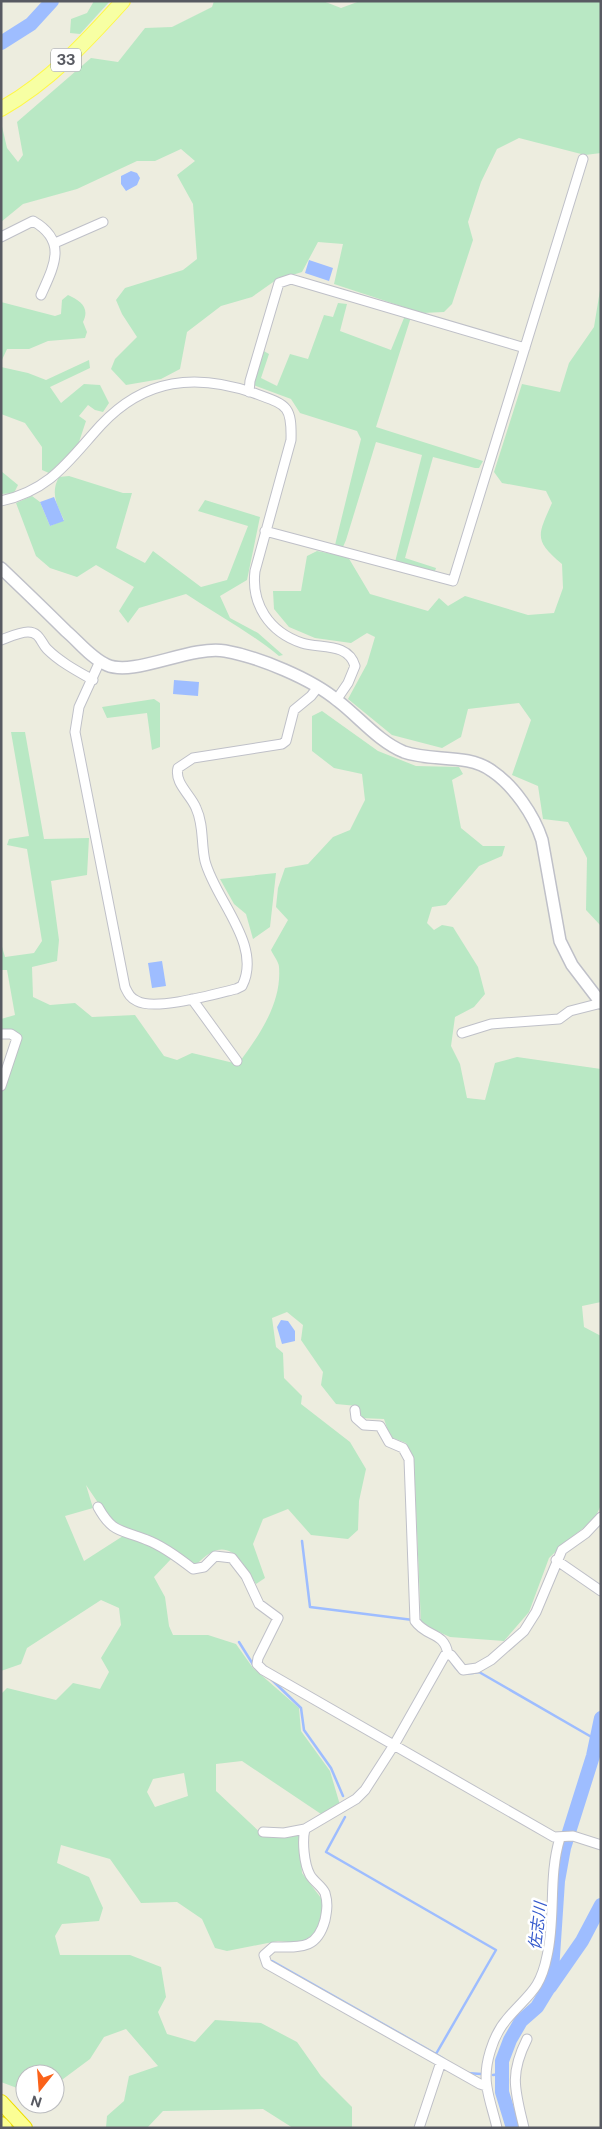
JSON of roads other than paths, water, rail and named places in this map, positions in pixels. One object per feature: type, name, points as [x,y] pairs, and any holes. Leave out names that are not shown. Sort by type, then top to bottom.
[{"type":"highway","points":[[1,2102],[25,2128]]},
{"type":"highway","points":[[1,2124],[5,2128]]},
{"type":"main road","name":"33","points":[[1,109],[34,88],[60,66],[123,1]]},
{"type":"street","points":[[265,531],[453,581],[584,159]]},
{"type":"street","points":[[1,237],[33,221],[46,228],[55,243],[56,257],[41,295]]},
{"type":"street","points":[[55,243],[103,222]]},
{"type":"street","points":[[249,392],[250,381],[279,283],[291,279],[526,348]]},
{"type":"street","points":[[1,501],[21,496],[48,481],[65,467],[102,423],[126,402],[150,389],[184,381],[212,382],[249,392],[274,401],[286,408],[291,418],[291,440],[265,531],[255,571],[253,588],[258,606],[268,619],[287,636],[302,643],[332,647],[345,652],[350,657],[355,666],[352,675],[337,700]]},
{"type":"street","points":[[1,568],[100,661],[115,668],[201,651],[223,650],[240,654],[302,678],[318,687],[337,700],[382,738],[402,751],[478,764],[502,779],[538,826],[560,941],[572,965],[601,1003],[570,1011],[559,1019],[491,1024],[462,1033]]},
{"type":"street","points":[[1,640],[27,632],[34,633],[42,639],[46,648],[74,670],[93,680]]},
{"type":"street","points":[[100,661],[93,680],[79,707],[75,732],[125,986],[129,996],[138,1002],[153,1004],[192,999],[242,986],[247,970],[244,946],[238,927],[212,882],[205,860],[203,833],[196,809],[178,778],[178,768],[193,758],[282,744],[286,741],[294,710],[312,696],[318,687]]},
{"type":"street","points":[[192,999],[237,1061]]},
{"type":"street","points":[[1,1034],[11,1034],[17,1038],[1,1086]]},
{"type":"street","points":[[355,1410],[356,1418],[364,1424],[380,1426],[389,1442],[403,1448],[409,1459],[415,1622],[421,1630],[440,1637],[446,1643],[448,1654],[463,1670],[477,1668],[498,1654],[524,1631],[532,1618],[562,1550],[586,1533],[601,1517]]},
{"type":"street","points":[[98,1507],[106,1522],[120,1532],[147,1540],[178,1557],[193,1569],[204,1567],[215,1556],[232,1558],[246,1576],[258,1604],[278,1618],[258,1658],[258,1664],[263,1670],[554,1837],[573,1836],[601,1845]]},
{"type":"street","points":[[556,1560],[601,1591]]},
{"type":"street","points":[[263,1832],[284,1833],[305,1829],[356,1799],[365,1790],[394,1745],[442,1657],[448,1654]]},
{"type":"street","points":[[305,1829],[306,1866],[311,1876],[324,1891],[328,1907],[322,1932],[311,1944],[306,1946],[274,1947],[268,1950],[264,1960],[267,1964],[486,2086]]},
{"type":"street","points":[[497,2128],[486,2086],[488,2059],[495,2038],[506,2020],[532,1994],[539,1983],[548,1955],[560,1838]]},
{"type":"street","points":[[524,2128],[516,2094],[515,2074],[517,2059],[527,2039]]},
{"type":"street","points":[[419,2128],[441,2062]]},
{"type":"water","points":[[131,171],[137,173],[140,178],[137,185],[126,191],[121,184],[121,176]]},
{"type":"water","points":[[309,260],[333,268],[329,281],[305,273]]},
{"type":"water","points":[[54,497],[64,521],[50,526],[40,502]]},
{"type":"water","points":[[174,680],[199,682],[198,696],[173,694]]},
{"type":"water","points":[[162,961],[166,986],[152,988],[148,963]]},
{"type":"water","points":[[281,1320],[288,1321],[295,1331],[295,1341],[282,1344],[277,1327]]},
{"type":"waterway","points":[[1,43],[31,24],[52,1]]},
{"type":"waterway","points":[[302,1541],[310,1607],[413,1620]]},
{"type":"waterway","points":[[239,1642],[254,1666]]},
{"type":"waterway","points":[[453,1664],[455,1668],[464,1673],[479,1672],[595,1739]]},
{"type":"waterway","points":[[272,1680],[301,1708],[304,1730],[331,1768],[343,1796]]},
{"type":"waterway","name":"佐志川","points":[[513,2128],[502,2092],[502,2061],[510,2040],[521,2021],[537,2007],[548,1989],[552,1971],[558,1881],[564,1848],[593,1756],[601,1718]]},
{"type":"waterway","points":[[345,1817],[326,1852],[496,1950],[436,2054],[444,2059]]},
{"type":"waterway","points":[[550,1987],[582,1941],[601,1905]]},
{"type":"waterway","points":[[272,1961],[436,2054]]},
{"type":"waterway","points":[[467,2073],[481,2074]]},
{"type":"waterway","points":[[493,2075],[500,2074]]}]
